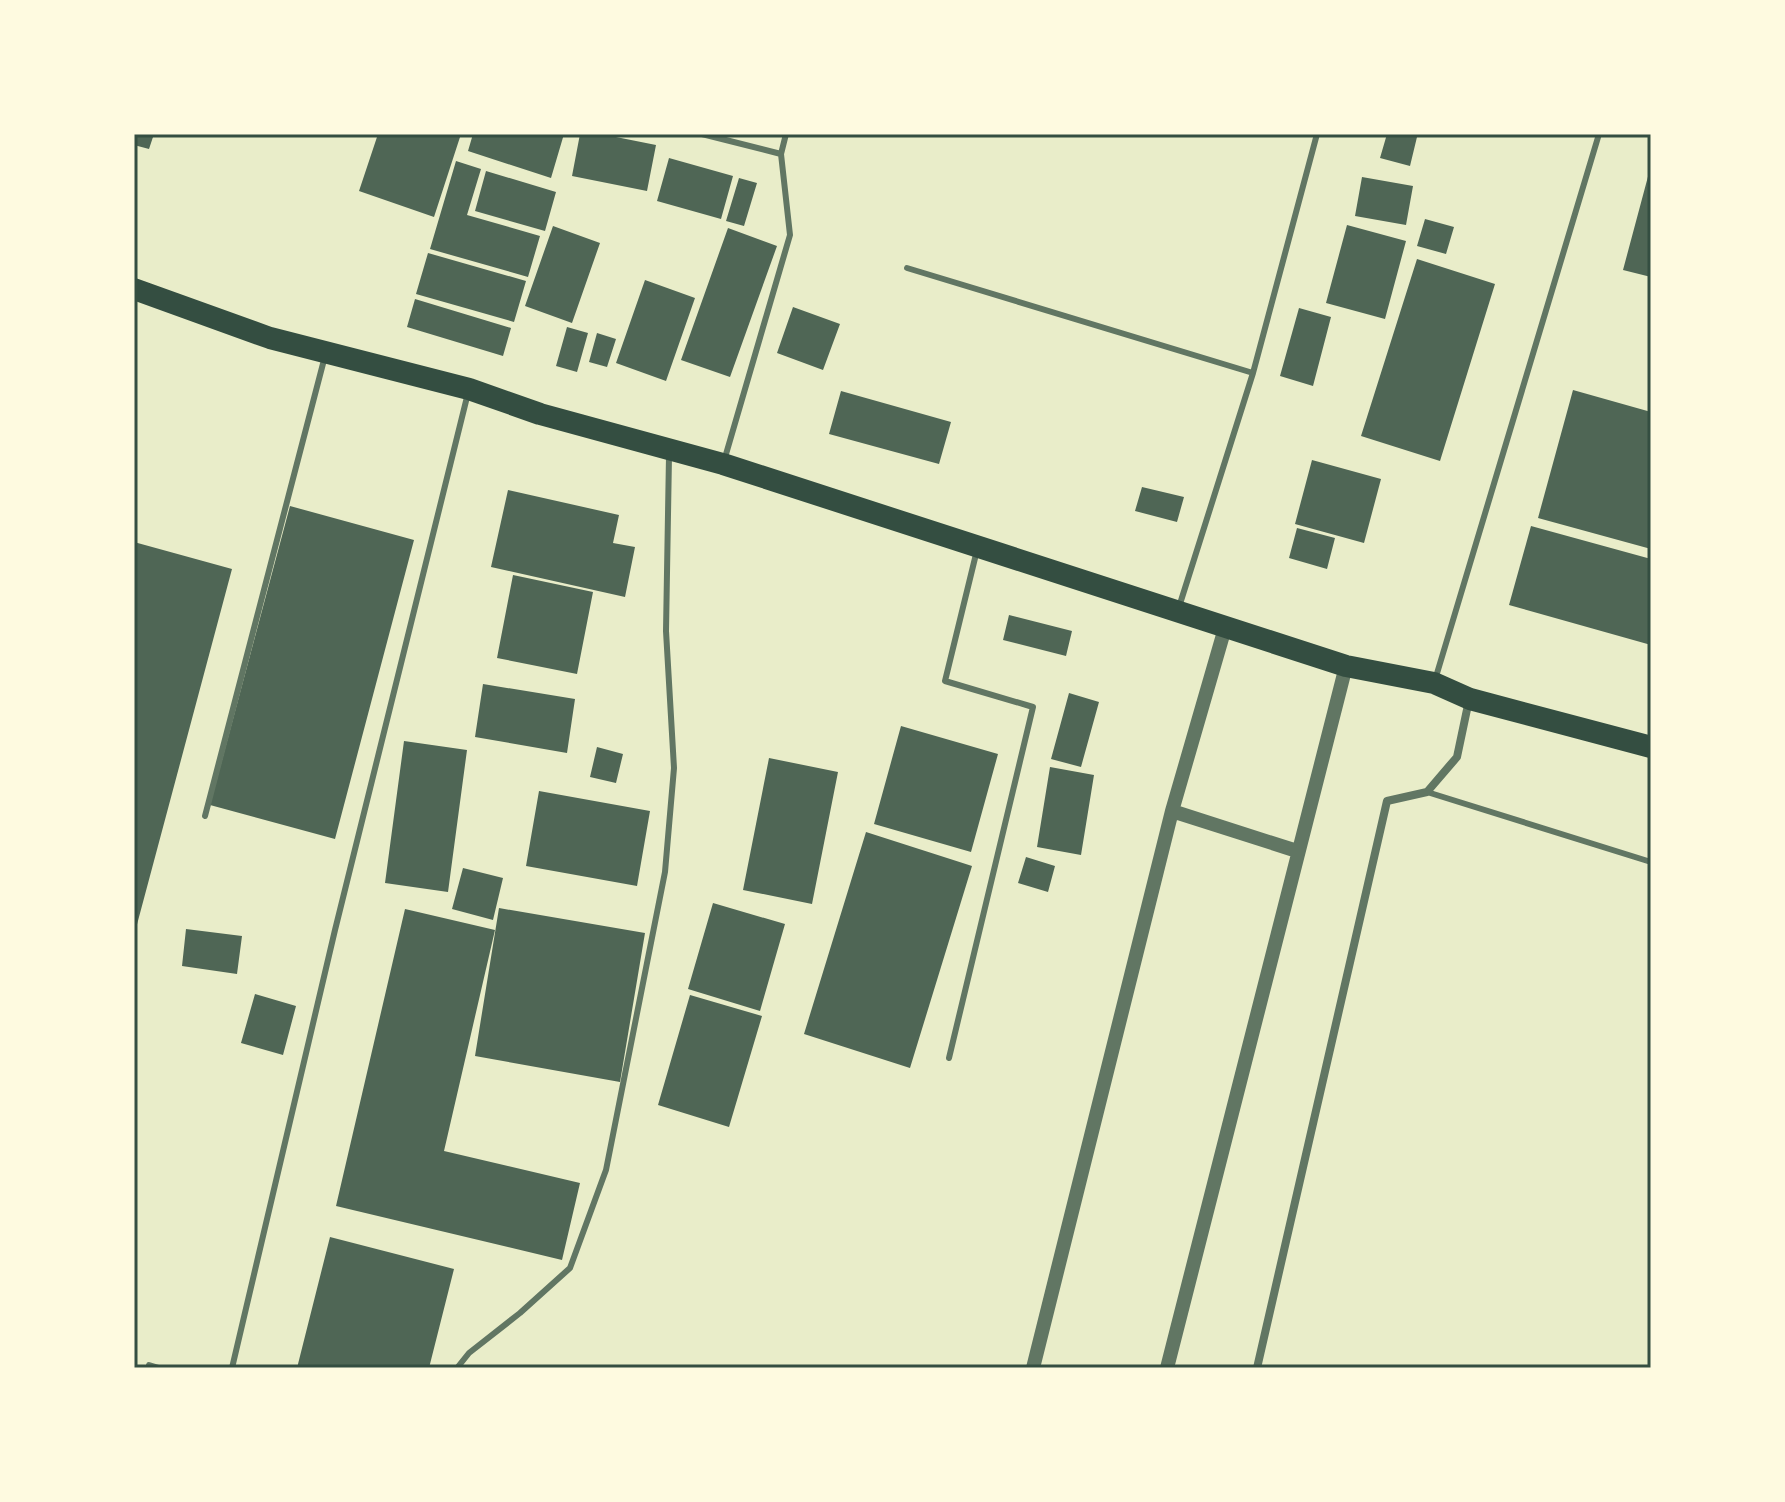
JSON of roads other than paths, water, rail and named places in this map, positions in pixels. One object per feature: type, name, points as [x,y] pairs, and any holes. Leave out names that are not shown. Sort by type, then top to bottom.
[{"type":"highway","points":[[134,289],[270,338],[469,389],[540,414],[723,464],[1346,666],[1434,683],[1470,699],[1651,747]]},
{"type":"street","points":[[1033,1368],[1172,811],[1225,628]]},
{"type":"street","points":[[1167,1368],[1346,666]]},
{"type":"street","points":[[1257,1368],[1387,801],[1427,792],[1457,757],[1470,699]]},
{"type":"street","points":[[1172,811],[1297,851]]},
{"type":"lane","points":[[702,134],[781,154]]},
{"type":"lane","points":[[723,464],[790,235],[781,154],[786,134]]},
{"type":"lane","points":[[1178,611],[1253,373],[1317,134]]},
{"type":"lane","points":[[1434,683],[1599,134]]},
{"type":"lane","points":[[907,268],[1253,373]]},
{"type":"lane","points":[[205,816],[326,353]]},
{"type":"lane","points":[[232,1368],[335,930],[469,389]]},
{"type":"lane","points":[[457,1368],[469,1353],[570,1268],[606,1170],[665,872],[674,768],[666,631],[669,448]]},
{"type":"lane","points":[[949,1058],[1033,707],[945,681],[977,546]]},
{"type":"lane","points":[[1427,792],[1651,862]]},
{"type":"lane","points":[[149,1365],[159,1368]]}]
